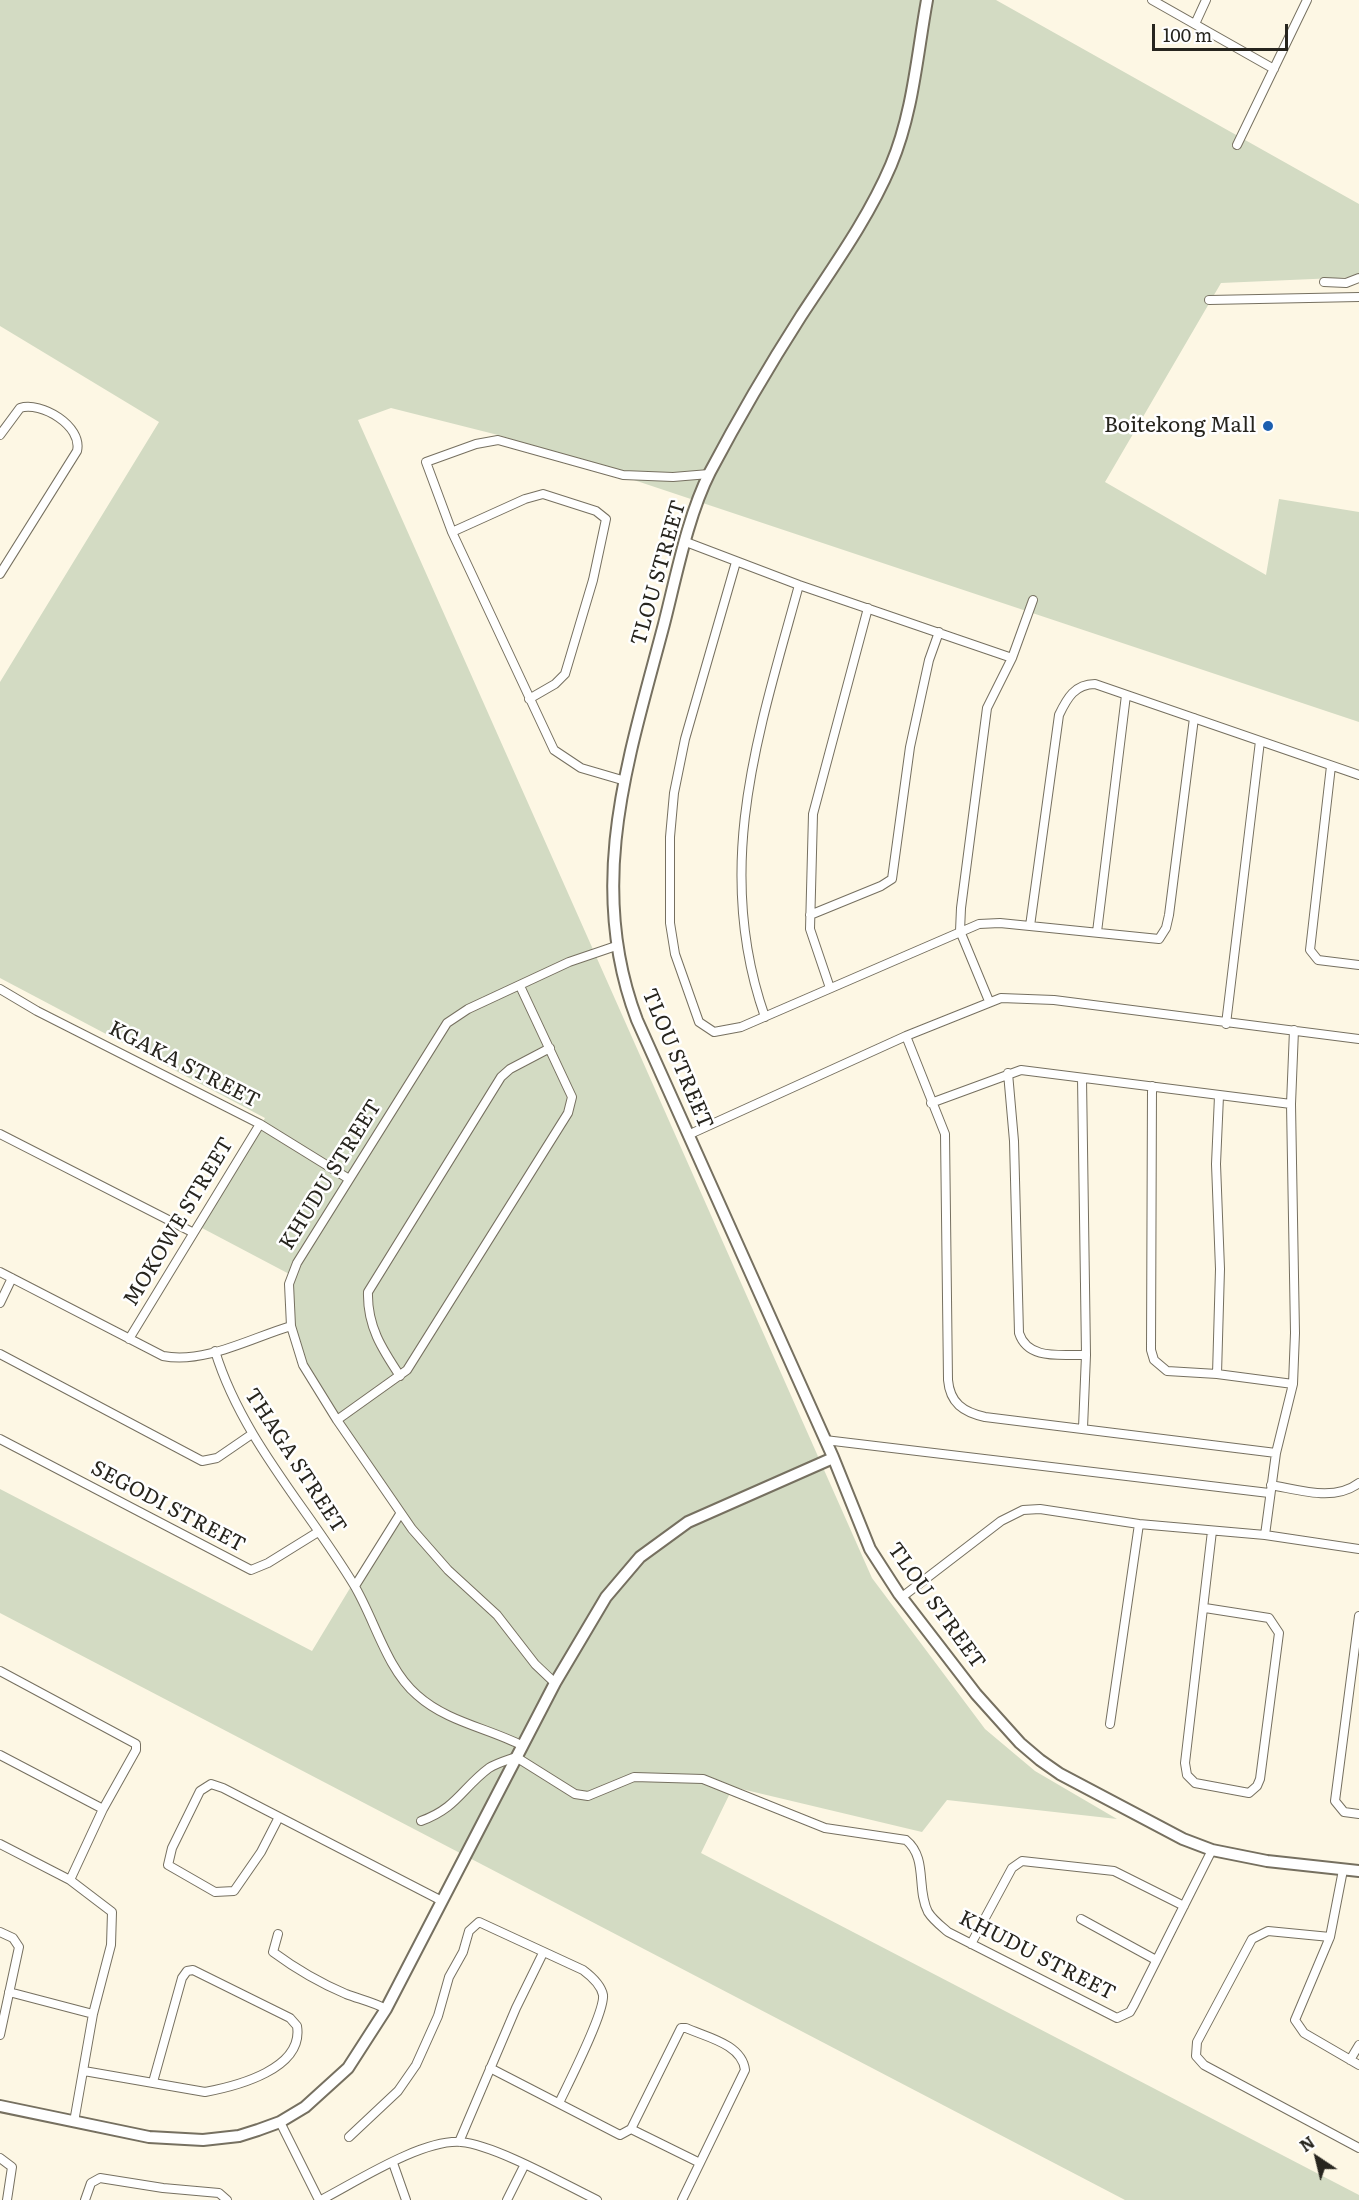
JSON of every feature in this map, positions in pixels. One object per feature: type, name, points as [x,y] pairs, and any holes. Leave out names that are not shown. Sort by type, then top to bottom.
[{"type":"street","name":"TLOU STREET","points":[[927,0],[909,107],[891,166],[867,213],[756,389],[709,474],[686,542],[622,780],[614,852],[616,946],[633,1011],[833,1458],[870,1549],[902,1597],[976,1694],[1020,1743],[1040,1760],[1133,1814],[1212,1850],[1267,1862],[1359,1871]]},
{"type":"street","points":[[1152,0],[1274,69]]},
{"type":"street","points":[[1194,24],[1206,0]]},
{"type":"street","points":[[1237,145],[1307,0]]},
{"type":"street","points":[[1209,300],[1355,297],[1356,279],[1346,283],[1324,282]]},
{"type":"street","points":[[0,435],[20,408],[37,406],[74,432],[78,444],[77,451],[0,574]]},
{"type":"street","points":[[622,780],[581,768],[554,750],[452,532],[426,462],[482,442],[507,441],[623,475],[673,477],[709,474]]},
{"type":"street","points":[[452,532],[518,502],[543,494],[596,511],[606,519],[600,552],[565,674],[555,684],[529,699]]},
{"type":"street","points":[[686,542],[799,585],[1012,658]]},
{"type":"street","points":[[736,562],[685,739],[674,793],[670,837],[669,923],[675,954],[694,1014],[702,1026],[714,1032],[728,1031],[765,1017],[960,931],[989,923],[1097,932],[1156,940],[1166,928],[1194,718]]},
{"type":"street","points":[[765,1017],[751,977],[743,936],[741,840],[756,746],[799,585]]},
{"type":"street","points":[[989,1001],[960,931],[987,708],[1012,658],[1034,600]]},
{"type":"street","points":[[830,988],[813,944],[810,915],[816,798],[868,608]]},
{"type":"street","points":[[810,915],[881,886],[893,876],[910,747],[929,660],[939,632]]},
{"type":"street","points":[[1030,926],[1059,715],[1075,689],[1085,684],[1095,684],[1359,775]]},
{"type":"street","points":[[1097,932],[1126,695]]},
{"type":"street","points":[[1226,1023],[1260,741]]},
{"type":"street","points":[[1331,766],[1310,950],[1318,960],[1359,965]]},
{"type":"street","name":"KHUDU STREET","points":[[555,1683],[535,1664],[508,1627],[448,1569],[400,1514],[303,1365],[291,1326],[288,1301],[291,1277],[349,1179],[447,1023],[468,1009],[569,962],[616,946]]},
{"type":"street","points":[[337,1420],[400,1376],[433,1331],[568,1113],[572,1096],[520,986]]},
{"type":"street","name":"KGAKA STREET","points":[[0,989],[37,1011],[260,1124],[349,1179]]},
{"type":"street","points":[[688,1135],[906,1036],[989,1001],[1012,997],[1054,1000],[1359,1039]]},
{"type":"street","points":[[1265,1535],[1276,1453],[1293,1384],[1295,1333],[1291,1104],[1294,1030]]},
{"type":"street","points":[[906,1036],[945,1134],[949,1391],[962,1409],[971,1414],[1276,1453]]},
{"type":"street","points":[[400,1376],[376,1338],[368,1308],[368,1292],[501,1077],[510,1069],[550,1048]]},
{"type":"street","points":[[931,1103],[1008,1073],[1032,1071],[1291,1104]]},
{"type":"street","points":[[1008,1073],[1014,1141],[1019,1333],[1024,1345],[1032,1351],[1086,1355]]},
{"type":"street","points":[[1082,1078],[1086,1355],[1083,1428]]},
{"type":"street","points":[[1152,1086],[1151,1350],[1154,1360],[1167,1371],[1217,1374],[1293,1384]]},
{"type":"street","points":[[1217,1374],[1220,1269],[1216,1164],[1220,1095]]},
{"type":"street","name":"MOKOWE STREET","points":[[129,1339],[192,1232],[260,1124]]},
{"type":"street","points":[[0,1134],[192,1232]]},
{"type":"street","points":[[0,1272],[163,1356],[173,1358],[215,1351],[291,1326]]},
{"type":"street","points":[[0,1303],[12,1278]]},
{"type":"street","name":"THAGA STREET","points":[[215,1351],[228,1390],[252,1434],[355,1586],[372,1616],[388,1654],[415,1693],[455,1719],[496,1732],[523,1746]]},
{"type":"street","points":[[0,1354],[202,1461],[217,1458],[252,1434]]},
{"type":"street","name":"SEGODI STREET","points":[[0,1438],[251,1570],[268,1563],[318,1532]]},
{"type":"street","points":[[825,1440],[1331,1494],[1348,1492],[1359,1483]]},
{"type":"street","points":[[0,2106],[149,2137],[194,2140],[239,2136],[280,2122],[305,2107],[340,2077],[363,2047],[386,2008],[555,1683],[606,1597],[653,1546],[688,1522],[833,1458]]},
{"type":"street","points":[[902,1597],[1001,1521],[1023,1510],[1040,1509],[1139,1524],[1265,1535],[1359,1549]]},
{"type":"street","points":[[355,1586],[400,1514]]},
{"type":"street","points":[[1110,1724],[1139,1524]]},
{"type":"street","points":[[1205,1608],[1269,1618],[1279,1633],[1260,1779],[1257,1786],[1249,1793],[1195,1783],[1187,1775],[1185,1762],[1205,1608],[1212,1531]]},
{"type":"street","points":[[1359,1616],[1335,1801],[1344,1812],[1359,1814]]},
{"type":"street","points":[[0,1671],[136,1744],[136,1750],[103,1809],[70,1880]]},
{"type":"street","points":[[0,1755],[103,1809]]},
{"type":"street","points":[[421,1821],[438,1815],[458,1801],[492,1766],[516,1757]]},
{"type":"street","name":"KHUDU STREET","points":[[516,1757],[581,1795],[588,1796],[634,1777],[703,1779],[825,1828],[906,1840],[912,1846],[920,1865],[924,1901],[929,1913],[948,1932],[1110,2015],[1123,2016],[1134,2005],[1156,1960]]},
{"type":"street","points":[[279,1817],[261,1852],[234,1891],[215,1892],[168,1865],[172,1848],[200,1791],[212,1784],[223,1788],[442,1901]]},
{"type":"street","points":[[0,1844],[70,1880],[112,1912],[111,1945],[93,2014],[74,2122]]},
{"type":"street","points":[[1081,1919],[1156,1960],[1212,1850]]},
{"type":"street","points":[[971,1944],[1012,1868],[1022,1861],[1124,1874],[1184,1906]]},
{"type":"street","points":[[1343,1870],[1330,1937],[1297,2011],[1297,2025],[1304,2033],[1359,2064]]},
{"type":"street","points":[[349,2137],[398,2091],[416,2065],[438,2016],[449,1977],[463,1952],[470,1931],[479,1922],[588,1974],[603,1998],[600,2010],[559,2103]]},
{"type":"street","points":[[1330,1937],[1268,1931],[1252,1939],[1197,2042],[1196,2056],[1204,2065],[1359,2148]]},
{"type":"street","points":[[0,1932],[13,1938],[19,1947],[0,2035]]},
{"type":"street","points":[[278,1934],[273,1952],[289,1964],[347,1994],[362,1997],[386,2008]]},
{"type":"street","points":[[459,2142],[543,1953]]},
{"type":"street","points":[[84,2071],[206,2092],[235,2086],[286,2060],[296,2040],[297,2026],[290,2018],[193,1970],[188,1971],[182,1978],[153,2082]]},
{"type":"street","points":[[9,1992],[93,2014]]},
{"type":"street","points":[[490,2068],[614,2133],[624,2134],[631,2129],[681,2028],[686,2028],[735,2050],[743,2060],[744,2070],[682,2200]]},
{"type":"street","points":[[1350,2060],[1359,2045]]},
{"type":"street","points":[[280,2122],[320,2200],[426,2147],[459,2142],[482,2147],[597,2200]]},
{"type":"street","points":[[631,2129],[700,2163]]},
{"type":"street","points":[[0,2158],[12,2167],[7,2200]]},
{"type":"street","points":[[393,2163],[406,2200]]},
{"type":"street","points":[[507,2200],[524,2166]]},
{"type":"street","points":[[85,2200],[91,2182],[100,2178],[163,2188],[219,2193],[228,2200]]},
{"type":"green space","points":[[0,0],[996,0],[1359,204],[1359,277],[1221,283],[1105,482],[1266,575],[1279,499],[1359,512],[1359,722],[502,436],[391,408],[358,420],[872,1578],[985,1729],[1035,1771],[1117,1819],[947,1800],[922,1832],[733,1787],[701,1853],[1359,2195],[1359,2200],[1125,2200],[0,1613],[0,1489],[312,1651],[399,1507],[311,1378],[290,1328],[293,1276],[202,1228],[265,1118],[0,978],[0,682],[159,422],[0,326]]},
{"type":"place","name":"Boitekong Mall","points":[[1268,426]]}]
